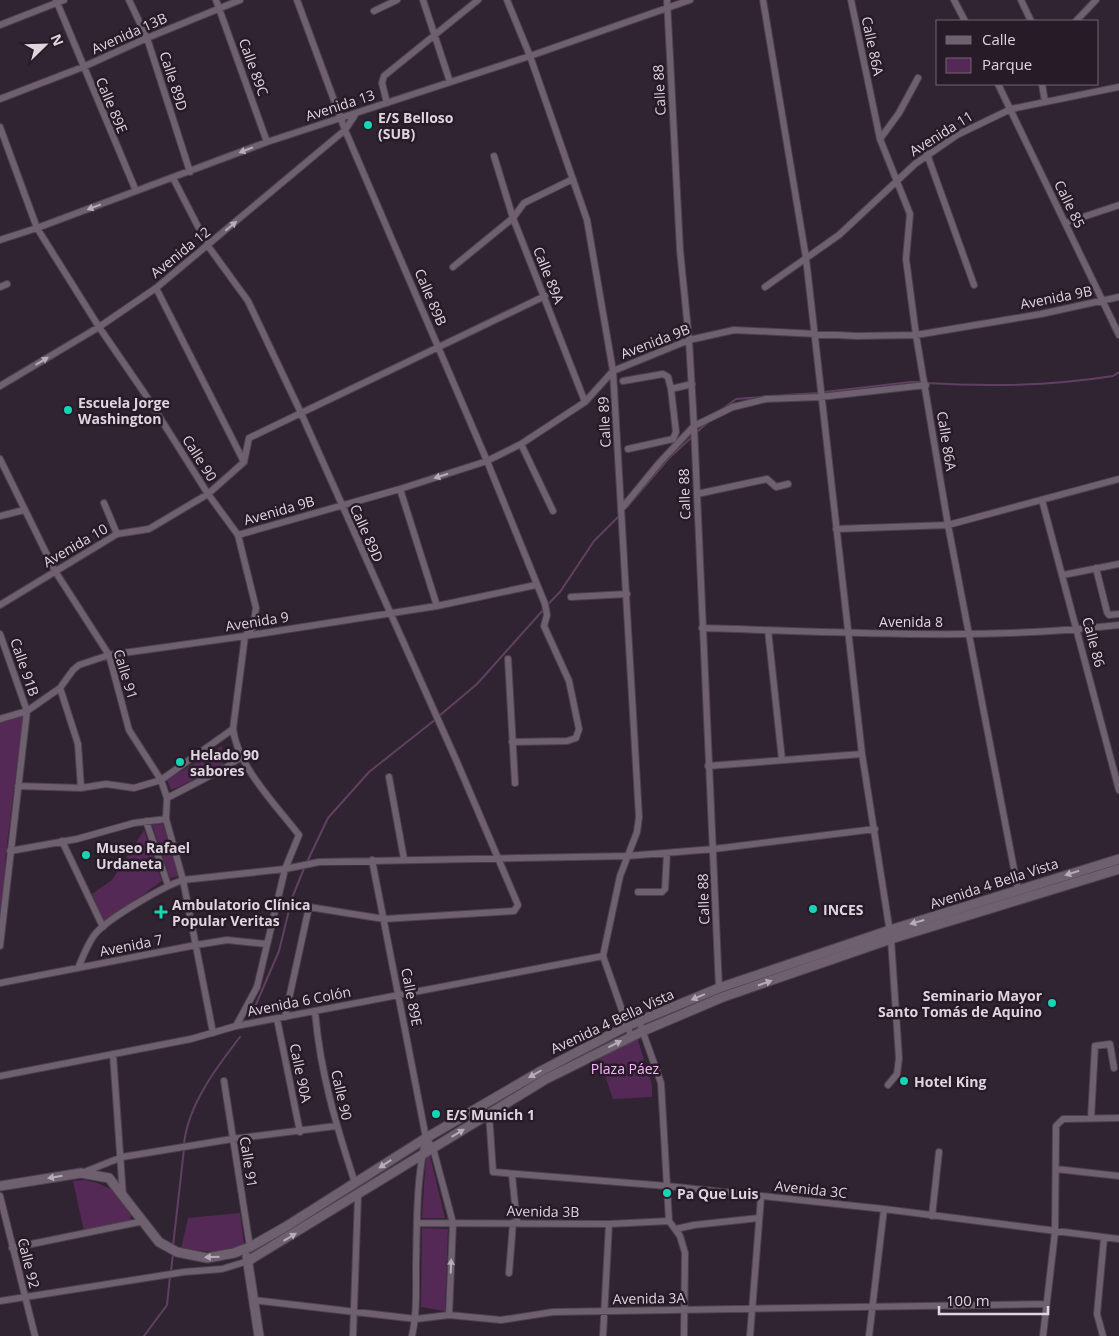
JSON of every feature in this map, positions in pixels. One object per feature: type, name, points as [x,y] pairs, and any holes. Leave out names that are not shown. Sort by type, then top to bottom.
[{"type":"street","points":[[0,25],[64,0]]},
{"type":"street","name":"Calle 89D","points":[[129,0],[147,38],[190,172]]},
{"type":"street","name":"Calle 89C","points":[[216,0],[267,142]]},
{"type":"street","name":"Avenida 13B","points":[[0,99],[83,67],[147,38],[240,0]]},
{"type":"street","name":"Calle 89B","points":[[297,0],[345,130],[487,460],[545,604],[544,626],[569,681],[578,734],[576,738],[567,741],[512,742]]},
{"type":"street","points":[[374,10],[397,0]]},
{"type":"street","points":[[423,0],[450,82]]},
{"type":"street","points":[[387,103],[382,83],[384,76],[478,0]]},
{"type":"street","name":"Calle 89","points":[[508,0],[530,56],[587,220],[614,371],[640,817],[637,832],[627,856],[603,956]]},
{"type":"street","name":"Calle 88","points":[[667,0],[680,250],[692,384],[719,988]]},
{"type":"street","name":"Avenida 13","points":[[0,240],[190,172],[267,142],[530,56],[690,0]]},
{"type":"street","points":[[762,0],[806,258],[820,397],[862,754],[891,934],[899,1058],[897,1074],[888,1085]]},
{"type":"street","name":"Calle 86A","points":[[851,0],[880,139],[910,214],[906,259],[916,335],[926,385],[948,525],[1018,890]]},
{"type":"street","points":[[954,0],[964,20]]},
{"type":"street","points":[[1022,0],[1031,20]]},
{"type":"street","points":[[1084,0],[1088,9]]},
{"type":"street","points":[[1077,20],[1096,0]]},
{"type":"street","name":"Calle 89E","points":[[57,2],[136,191]]},
{"type":"street","points":[[880,139],[899,114],[918,78]]},
{"type":"street","name":"Calle 85","points":[[999,85],[1119,335]]},
{"type":"street","points":[[1042,85],[1045,102]]},
{"type":"street","name":"Avenida 11","points":[[765,287],[854,223],[896,180],[927,154],[957,135],[1011,109],[1119,87]]},
{"type":"street","name":"Avenida 12","points":[[0,386],[99,327],[156,288],[345,130],[356,114]]},
{"type":"street","name":"Calle 90","points":[[0,127],[37,228],[208,494],[238,535],[256,608],[253,627],[245,636],[233,729],[240,757],[299,835],[284,869]]},
{"type":"street","points":[[927,154],[974,285]]},
{"type":"street","name":"Calle 89A","points":[[494,156],[512,218],[545,296],[585,402]]},
{"type":"street","name":"Calle 89D","points":[[173,178],[208,246],[248,301],[301,412],[389,613],[500,858],[517,902],[517,908],[514,911],[384,919]]},
{"type":"street","points":[[453,267],[512,218],[524,203],[573,179]]},
{"type":"street","points":[[1065,223],[1119,205]]},
{"type":"street","points":[[0,287],[7,284]]},
{"type":"street","points":[[156,288],[244,462]]},
{"type":"street","points":[[244,462],[249,438],[545,296]]},
{"type":"street","name":"Avenida 9B","points":[[238,535],[400,489],[487,460],[521,444],[585,402],[614,371],[689,340],[734,330],[815,334],[916,335],[1119,297]]},
{"type":"street","points":[[623,381],[666,375],[671,389],[674,437],[628,449]]},
{"type":"street","points":[[671,389],[692,384]]},
{"type":"street","points":[[623,507],[660,462],[694,426],[734,407],[751,402],[820,397],[926,385]]},
{"type":"street","points":[[521,444],[553,511]]},
{"type":"street","name":"Calle 91","points":[[0,458],[55,571],[109,655],[130,730],[161,780],[167,798],[166,819],[183,880],[212,1033]]},
{"type":"street","name":"Avenida 10","points":[[0,605],[117,534],[149,529],[208,494],[244,462]]},
{"type":"street","points":[[836,528],[948,525],[1119,479]]},
{"type":"street","points":[[697,494],[767,480],[776,487],[788,484]]},
{"type":"street","points":[[400,489],[437,606]]},
{"type":"street","name":"Calle 86","points":[[1042,500],[1119,790]]},
{"type":"street","points":[[104,503],[117,534]]},
{"type":"street","points":[[0,516],[24,510]]},
{"type":"street","points":[[1063,575],[1119,564]]},
{"type":"street","points":[[1096,568],[1107,612],[1111,616],[1119,614]]},
{"type":"street","name":"Avenida 9","points":[[0,719],[27,711],[60,688],[79,665],[109,655],[437,606],[536,585]]},
{"type":"street","points":[[571,597],[627,594]]},
{"type":"street","name":"Avenida 8","points":[[702,628],[848,633],[968,633],[1078,630],[1119,625]]},
{"type":"street","points":[[768,630],[782,760]]},
{"type":"street","name":"Calle 91B","points":[[0,634],[27,711],[0,946]]},
{"type":"street","points":[[508,659],[514,784]]},
{"type":"street","points":[[60,688],[78,744],[81,788]]},
{"type":"street","points":[[18,786],[81,788],[106,784],[131,788],[161,780],[233,729]]},
{"type":"street","points":[[708,766],[862,754]]},
{"type":"street","points":[[167,798],[225,768],[240,757]]},
{"type":"street","points":[[389,778],[404,859]]},
{"type":"street","points":[[10,851],[146,821],[166,819]]},
{"type":"street","points":[[146,821],[168,885]]},
{"type":"street","points":[[78,968],[93,937],[103,927],[168,885],[183,880],[284,869],[319,862],[627,856],[714,849],[875,829]]},
{"type":"street","points":[[62,841],[103,927]]},
{"type":"street","points":[[638,892],[662,892],[665,890],[667,853]]},
{"type":"street","name":"Avenida 4 Bella Vista","points":[[248,1261],[358,1196],[422,1154],[546,1079],[631,1036],[723,997],[891,934],[1018,890],[1119,859]]},
{"type":"street","name":"Calle 89E","points":[[372,860],[426,1138]]},
{"type":"street","points":[[236,1026],[257,987],[284,869]]},
{"type":"street","name":"Avenida 4 Bella Vista","points":[[144,1221],[160,1242],[177,1252],[207,1258],[220,1257],[247,1248],[541,1070],[627,1026],[719,988],[891,934],[1119,869]]},
{"type":"street","points":[[285,1017],[308,907],[384,919]]},
{"type":"street","name":"Avenida 7","points":[[0,983],[227,940],[267,944]]},
{"type":"street","points":[[603,956],[631,1036]]},
{"type":"street","name":"Avenida 6 Colón","points":[[0,1076],[113,1054],[236,1026],[603,956]]},
{"type":"street","name":"Calle 90","points":[[316,1011],[319,1052],[336,1126],[355,1183]]},
{"type":"street","name":"Calle 90A","points":[[277,1019],[300,1132]]},
{"type":"street","points":[[639,1021],[662,1083],[669,1222],[676,1230],[685,1253],[686,1311],[684,1336]]},
{"type":"street","points":[[1090,1118],[1095,1046],[1110,1044],[1114,1068]]},
{"type":"street","points":[[113,1054],[124,1196]]},
{"type":"street","name":"Calle 91","points":[[224,1081],[247,1248]]},
{"type":"street","name":"Avenida 3C","points":[[489,1114],[493,1172],[667,1186],[884,1209],[1119,1239]]},
{"type":"street","points":[[1043,1336],[1055,1232],[1058,1123],[1063,1119],[1119,1118]]},
{"type":"street","points":[[0,1186],[81,1173],[122,1157],[232,1139],[336,1126]]},
{"type":"street","points":[[426,1138],[433,1148],[453,1223],[450,1315]]},
{"type":"street","points":[[412,1336],[416,1319],[416,1223],[422,1154],[426,1138]]},
{"type":"street","points":[[932,1216],[939,1152]]},
{"type":"street","points":[[1056,1169],[1119,1176]]},
{"type":"street","points":[[12,1248],[144,1221],[109,1178],[81,1173]]},
{"type":"street","points":[[508,1273],[515,1223],[512,1175]]},
{"type":"street","name":"Calle 92","points":[[0,1196],[35,1336]]},
{"type":"street","points":[[353,1336],[358,1196]]},
{"type":"street","points":[[750,1336],[761,1197]]},
{"type":"street","points":[[869,1336],[884,1209]]},
{"type":"street","points":[[676,1230],[694,1224],[758,1218]]},
{"type":"street","name":"Avenida 3B","points":[[416,1223],[609,1224],[669,1222]]},
{"type":"street","points":[[603,1336],[609,1224]]},
{"type":"street","points":[[1103,1336],[1097,1314],[1104,1238]]},
{"type":"street","points":[[247,1248],[259,1336]]},
{"type":"street","points":[[0,1301],[184,1272],[222,1269],[248,1261]]},
{"type":"street","name":"Avenida 3A","points":[[253,1300],[416,1319],[450,1315],[502,1320],[553,1312],[686,1311],[874,1305],[1046,1304]]},
{"type":"green space","points":[[24,709],[6,852],[0,943],[0,718]]},
{"type":"green space","points":[[222,746],[223,767],[171,790],[167,780]]},
{"type":"green space","points":[[163,824],[179,876],[170,878],[152,825]]},
{"type":"green space","points":[[144,830],[162,881],[104,923],[92,894],[112,880]]},
{"type":"green space","name":"Plaza Páez","points":[[637,1037],[652,1085],[652,1097],[613,1099],[597,1053]]},
{"type":"green space","points":[[430,1156],[445,1218],[422,1218],[426,1157]]},
{"type":"green space","points":[[84,1180],[100,1184],[119,1195],[132,1215],[129,1221],[84,1231],[73,1181]]},
{"type":"green space","points":[[240,1213],[244,1245],[214,1252],[181,1249],[188,1218]]},
{"type":"green space","points":[[422,1228],[448,1229],[445,1311],[421,1307]]},
{"type":"waterway","points":[[926,383],[973,385],[1043,384],[1113,376],[1119,372]]},
{"type":"waterway","points":[[824,392],[921,382]]},
{"type":"waterway","points":[[784,395],[819,393]]},
{"type":"waterway","points":[[721,410],[736,399],[762,397]]},
{"type":"waterway","points":[[697,432],[708,422]]},
{"type":"waterway","points":[[627,507],[669,458],[692,437]]},
{"type":"waterway","points":[[547,605],[560,592],[594,541],[619,516]]},
{"type":"waterway","points":[[439,716],[477,684],[544,609]]},
{"type":"waterway","points":[[307,862],[328,818],[369,772],[436,719]]},
{"type":"waterway","points":[[251,1016],[279,951],[292,898],[305,866]]},
{"type":"waterway","points":[[184,1144],[191,1115],[197,1101],[213,1074],[240,1037]]},
{"type":"waterway","points":[[173,1246],[184,1149]]},
{"type":"waterway","points":[[171,1271],[173,1254]]},
{"type":"waterway","points":[[144,1336],[167,1305],[170,1276]]},
{"type":"place","name":"E/S Belloso (SUB)","points":[[368,125]]},
{"type":"place","name":"Escuela Jorge Washington","points":[[68,410]]},
{"type":"place","name":"Helado 90 sabores","points":[[180,762]]},
{"type":"place","name":"Museo Rafael Urdaneta","points":[[86,855]]},
{"type":"place","name":"INCES","points":[[813,909]]},
{"type":"place","name":"Ambulatorio Clínica Popular Veritas","points":[[161,912]]},
{"type":"place","name":"Seminario Mayor Santo Tomás de Aquino","points":[[1052,1003]]},
{"type":"place","name":"Hotel King","points":[[904,1081]]},
{"type":"place","name":"E/S Munich 1","points":[[436,1114]]},
{"type":"place","name":"Pa Que Luis","points":[[667,1193]]}]
